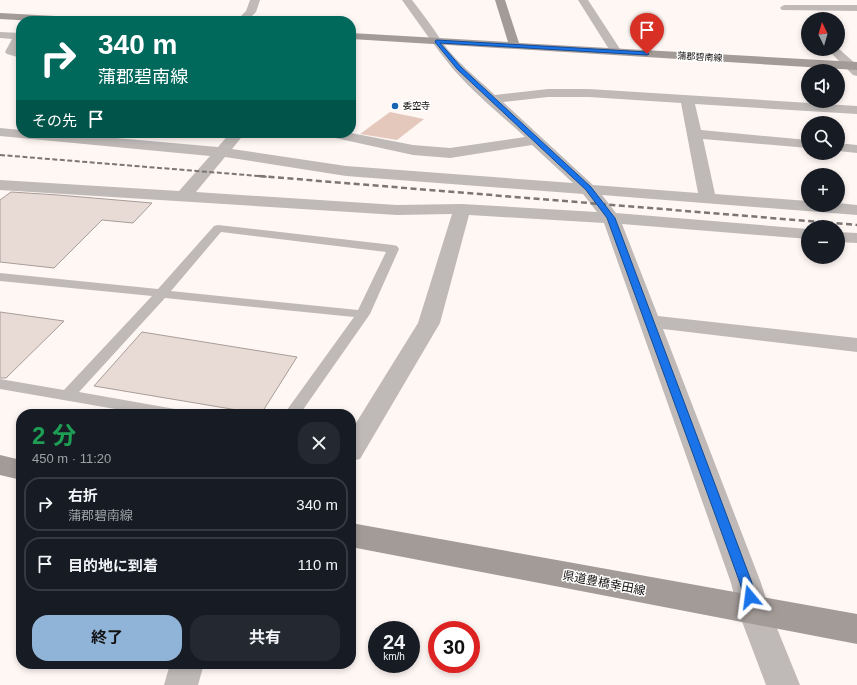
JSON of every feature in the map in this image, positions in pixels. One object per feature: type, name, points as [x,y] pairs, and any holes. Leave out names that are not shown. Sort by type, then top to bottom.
[{"type":"main road","points":[[500,0],[515,46]]},
{"type":"main road","points":[[0,16],[16,17]]},
{"type":"main road","name":"蒲郡碧南線","points":[[356,36],[855,68]]},
{"type":"main road","points":[[0,465],[16,469]]},
{"type":"main road","name":"県道豊橋幸田線","points":[[356,536],[754,612],[857,629]]},
{"type":"street","points":[[246,16],[250,12],[255,0]]},
{"type":"street","points":[[407,0],[433,34],[436,41],[459,68],[588,189],[611,218],[743,576],[754,612],[783,685]]},
{"type":"street","points":[[584,0],[616,52]]},
{"type":"street","points":[[798,16],[782,6],[857,8]]},
{"type":"street","points":[[0,35],[16,36]]},
{"type":"street","points":[[16,44],[11,52],[16,54]]},
{"type":"street","points":[[841,56],[855,68]]},
{"type":"street","points":[[493,100],[548,93],[589,93],[857,110]]},
{"type":"street","points":[[687,99],[707,197]]},
{"type":"street","points":[[0,132],[16,130]]},
{"type":"street","points":[[695,134],[801,143]]},
{"type":"street","points":[[92,138],[221,152],[346,171],[707,197],[857,210]]},
{"type":"street","points":[[184,196],[234,138]]},
{"type":"street","points":[[355,138],[413,150],[450,153],[536,140]]},
{"type":"street","points":[[845,148],[857,149]]},
{"type":"street","points":[[0,185],[397,210],[462,209],[611,218],[801,233]]},
{"type":"street","points":[[356,444],[429,323],[462,209]]},
{"type":"street","points":[[845,237],[857,238]]},
{"type":"street","points":[[649,321],[857,345]]},
{"type":"street","points":[[181,685],[186,669]]},
{"type":"lane","points":[[67,396],[162,293],[218,228],[393,249],[363,314],[296,409]]},
{"type":"lane","points":[[0,277],[363,314]]},
{"type":"lane","points":[[0,384],[145,409]]},
{"type":"shaded area","points":[[390,112],[424,119],[397,140],[360,134]]},
{"type":"building","points":[[11,192],[152,203],[133,223],[102,220],[54,268],[0,262],[0,200]]},
{"type":"building","points":[[0,312],[64,321],[6,378],[0,378]]},
{"type":"building","points":[[142,332],[297,357],[264,409],[231,409],[94,386]]},
{"type":"railway","points":[[0,155],[271,177]]},
{"type":"railway","points":[[259,176],[857,225]]},
{"type":"place","name":"委空寺","points":[[395,106]]},
{"type":"route","points":[[647,54],[436,41],[459,68],[588,189],[611,218],[750,597]]}]
